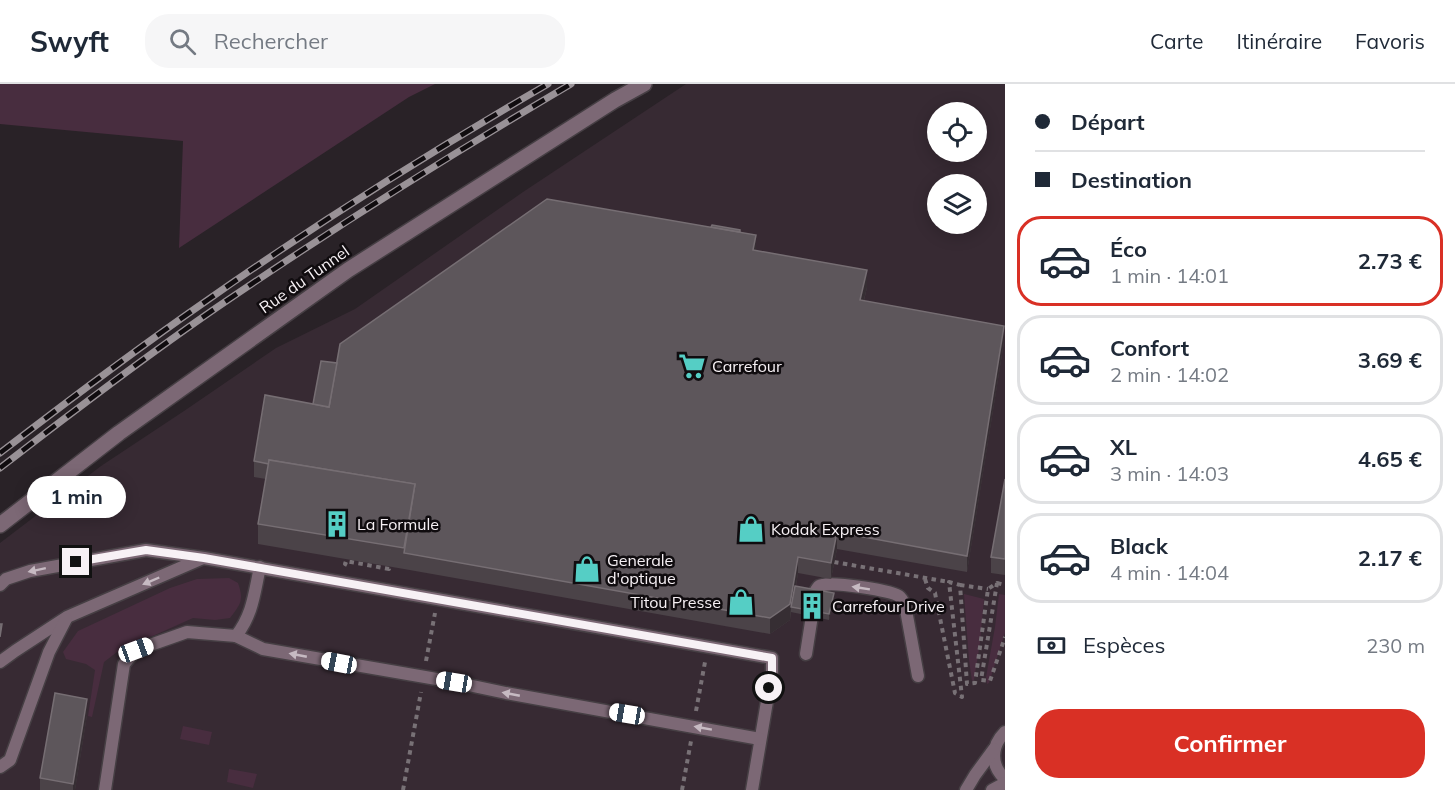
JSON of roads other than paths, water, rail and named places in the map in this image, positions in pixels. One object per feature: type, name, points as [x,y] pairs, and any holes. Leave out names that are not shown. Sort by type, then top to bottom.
[{"type":"street","name":"Rue du Tunnel","points":[[0,525],[119,433],[348,270],[615,100],[644,84]]},
{"type":"lane","points":[[0,585],[6,579],[30,571],[146,550],[260,567],[772,658],[772,672],[752,790]]},
{"type":"lane","points":[[0,662],[67,617],[204,558]]},
{"type":"lane","points":[[236,636],[250,614],[260,567]]},
{"type":"lane","points":[[806,654],[816,590],[820,585],[856,586],[894,593],[904,603],[918,676]]},
{"type":"lane","points":[[0,767],[10,760],[49,652],[67,617]]},
{"type":"lane","points":[[105,790],[124,664],[136,650],[187,632],[236,636],[263,649],[760,739]]},
{"type":"lane","points":[[992,790],[1005,781],[996,768],[994,750],[997,740],[1005,732]]},
{"type":"lane","points":[[966,790],[994,750]]},
{"type":"railway","points":[[0,453],[130,355],[250,270],[376,188],[548,84]]},
{"type":"railway","points":[[0,468],[188,327],[392,193],[571,84]]},
{"type":"place","name":"Carrefour","points":[[692,366]]},
{"type":"place","name":"La Formule","points":[[337,524]]},
{"type":"place","name":"Kodak Express","points":[[751,529]]},
{"type":"place","name":"Generale d'optique","points":[[587,569]]},
{"type":"place","name":"Titou Presse","points":[[741,602]]},
{"type":"place","name":"Carrefour Drive","points":[[812,606]]}]
